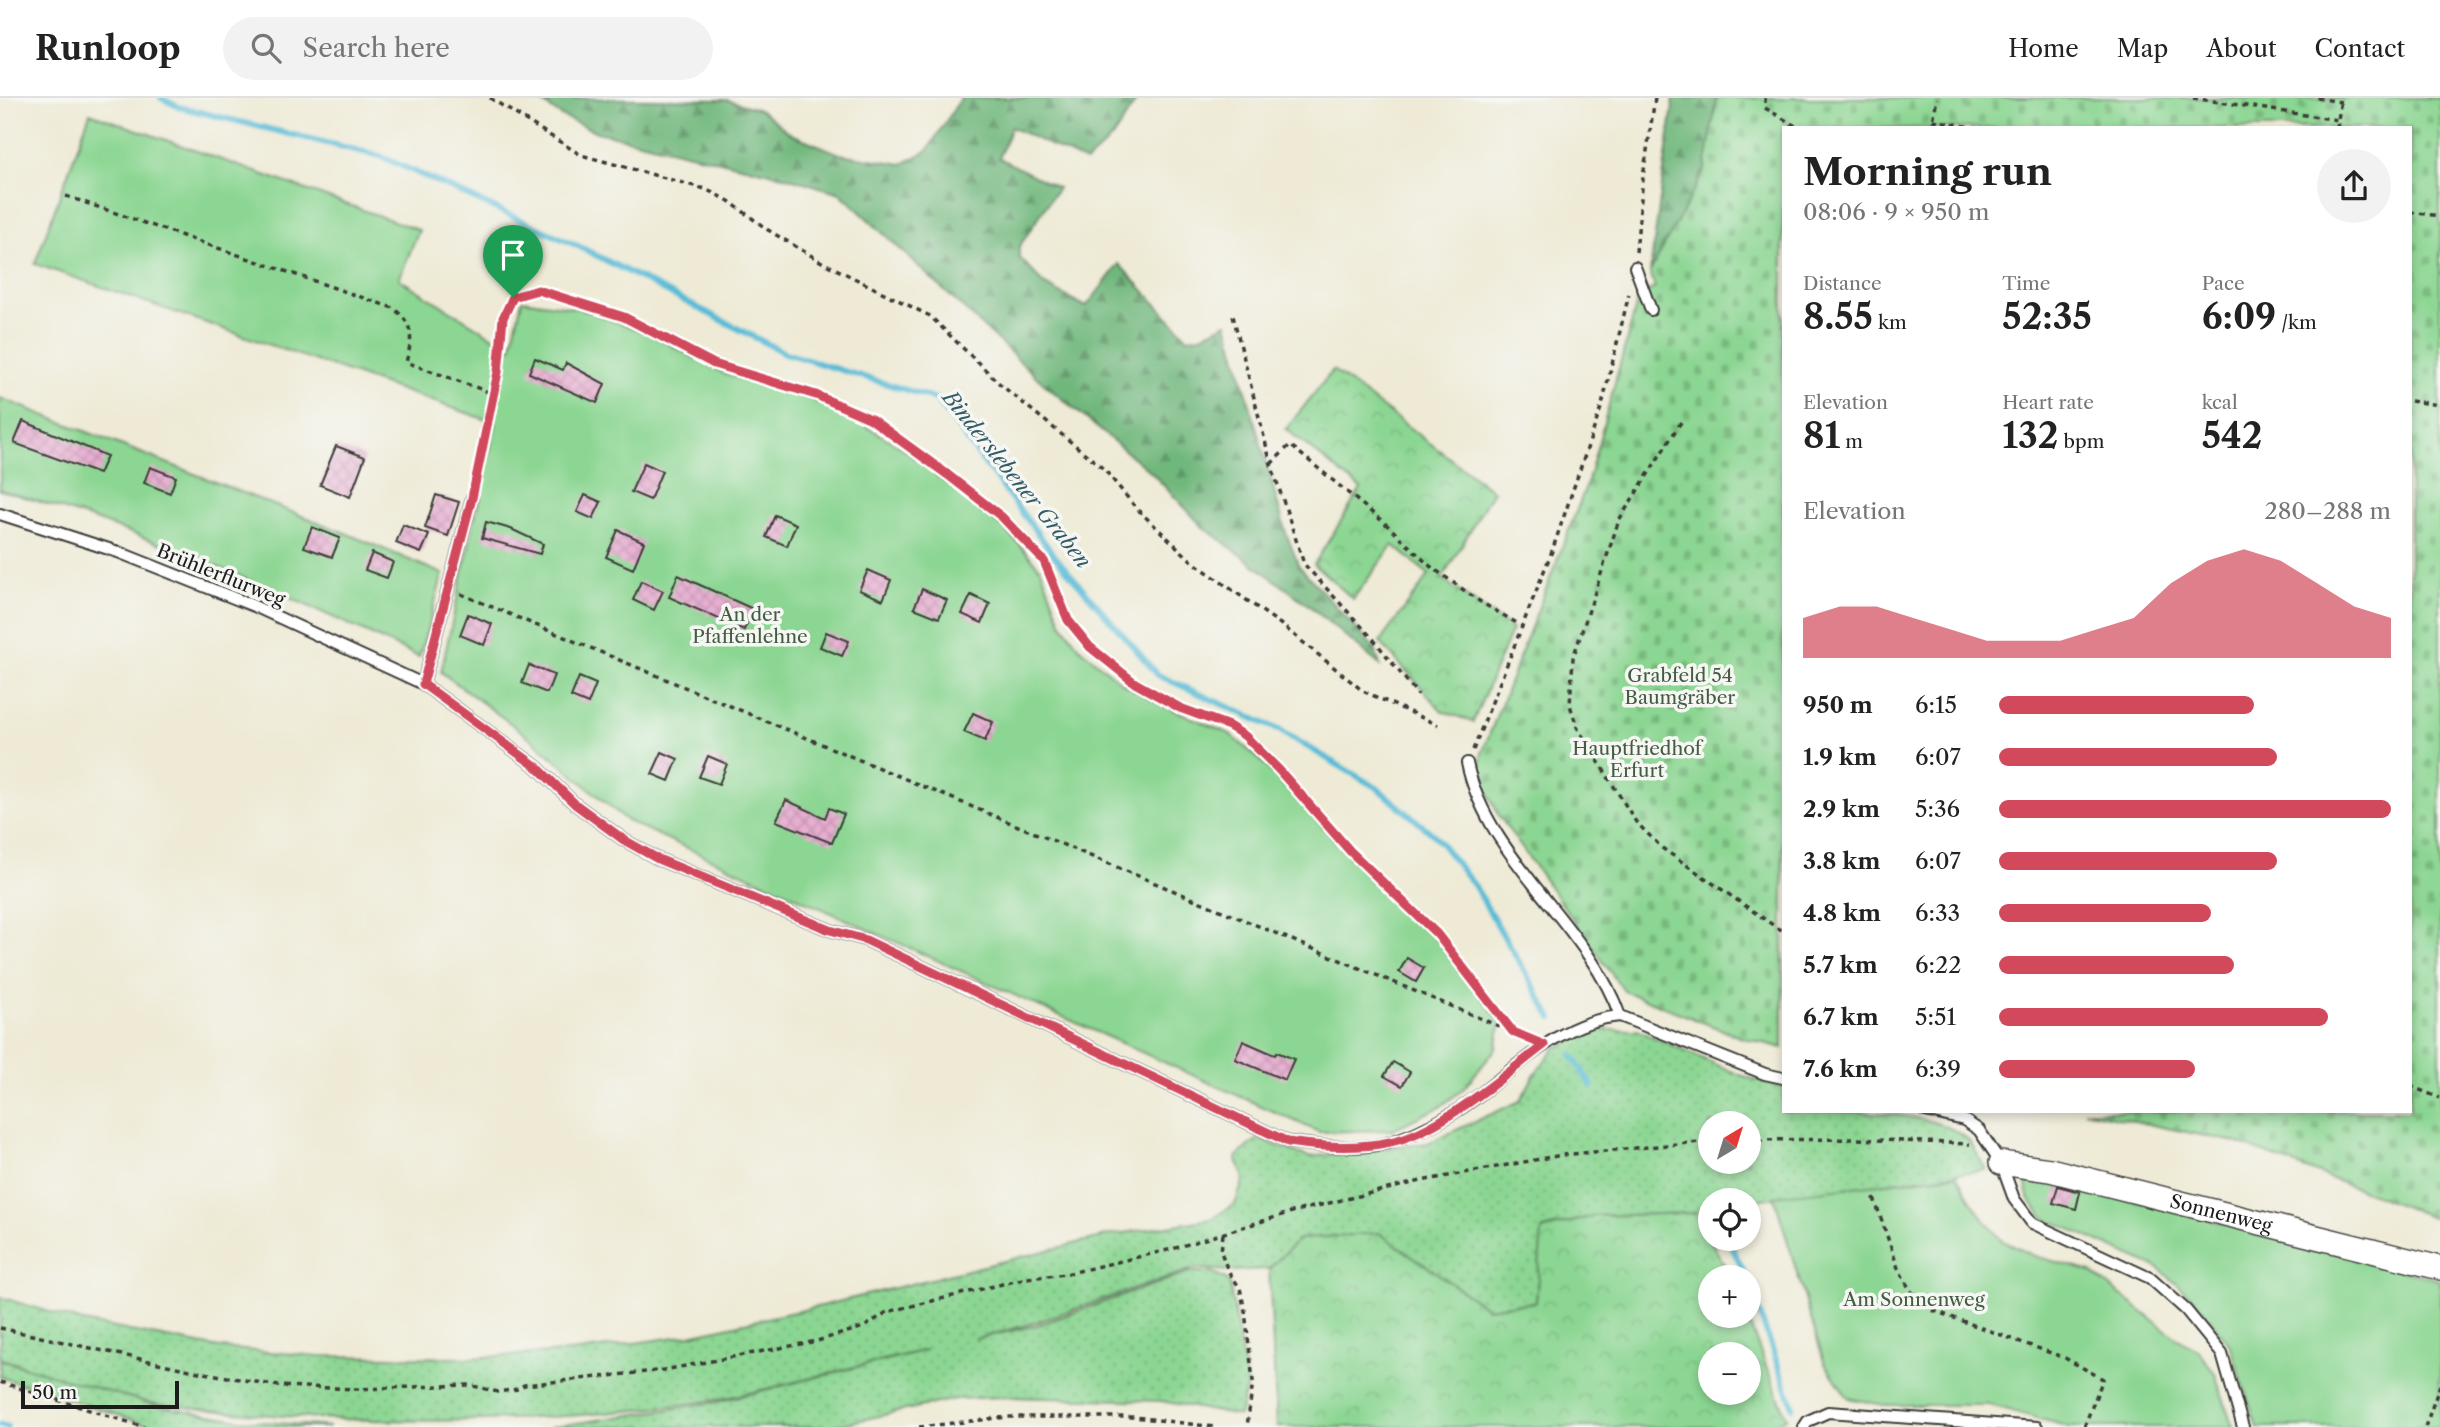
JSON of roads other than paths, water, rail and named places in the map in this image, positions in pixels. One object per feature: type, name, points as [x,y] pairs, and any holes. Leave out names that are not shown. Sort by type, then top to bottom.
[{"type":"street","name":"Sonnenweg","points":[[1994,1155],[2440,1268]]},
{"type":"lane","points":[[1635,267],[1651,310]]},
{"type":"lane","points":[[423,684],[472,498]]},
{"type":"lane","name":"Brühlerflurweg","points":[[0,514],[118,552],[254,606],[423,684],[537,767],[600,824],[658,859],[830,930],[866,940],[1288,1142],[1344,1146],[1392,1142],[1471,1101],[1544,1045],[1598,1018],[1620,1016]]},
{"type":"lane","points":[[1467,763],[1478,802],[1608,985],[1620,1016],[1765,1074],[1782,1078]]},
{"type":"lane","points":[[1933,1113],[1964,1121],[1979,1130],[2014,1199],[2032,1223],[2150,1278],[2186,1310],[2222,1354],[2243,1427]]},
{"type":"lane","points":[[1804,1427],[1808,1420],[1828,1412],[2037,1427]]},
{"type":"waterway","name":"Binderslebener Graben","points":[[161,98],[179,107],[380,156],[580,247],[785,353],[936,399],[1057,559],[1158,675],[1279,730],[1377,788],[1435,836],[1474,885],[1552,1018]]},
{"type":"waterway","name":"Binderslebener Graben","points":[[1572,1055],[1592,1086]]},
{"type":"waterway","name":"Binderslebener Graben","points":[[1734,1251],[1741,1265]]},
{"type":"waterway","name":"Binderslebener Graben","points":[[1761,1317],[1793,1407]]},
{"type":"waterway","points":[[0,1425],[7,1427]]},
{"type":"park label","name":"An der Pfaffenlehne","points":[[750,625]]},
{"type":"park label","name":"Grabfeld 54 Baumgräber","points":[[1680,686]]},
{"type":"park label","name":"Hauptfriedhof Erfurt","points":[[1637,759]]},
{"type":"park label","name":"Am Sonnenweg","points":[[1914,1299]]}]
